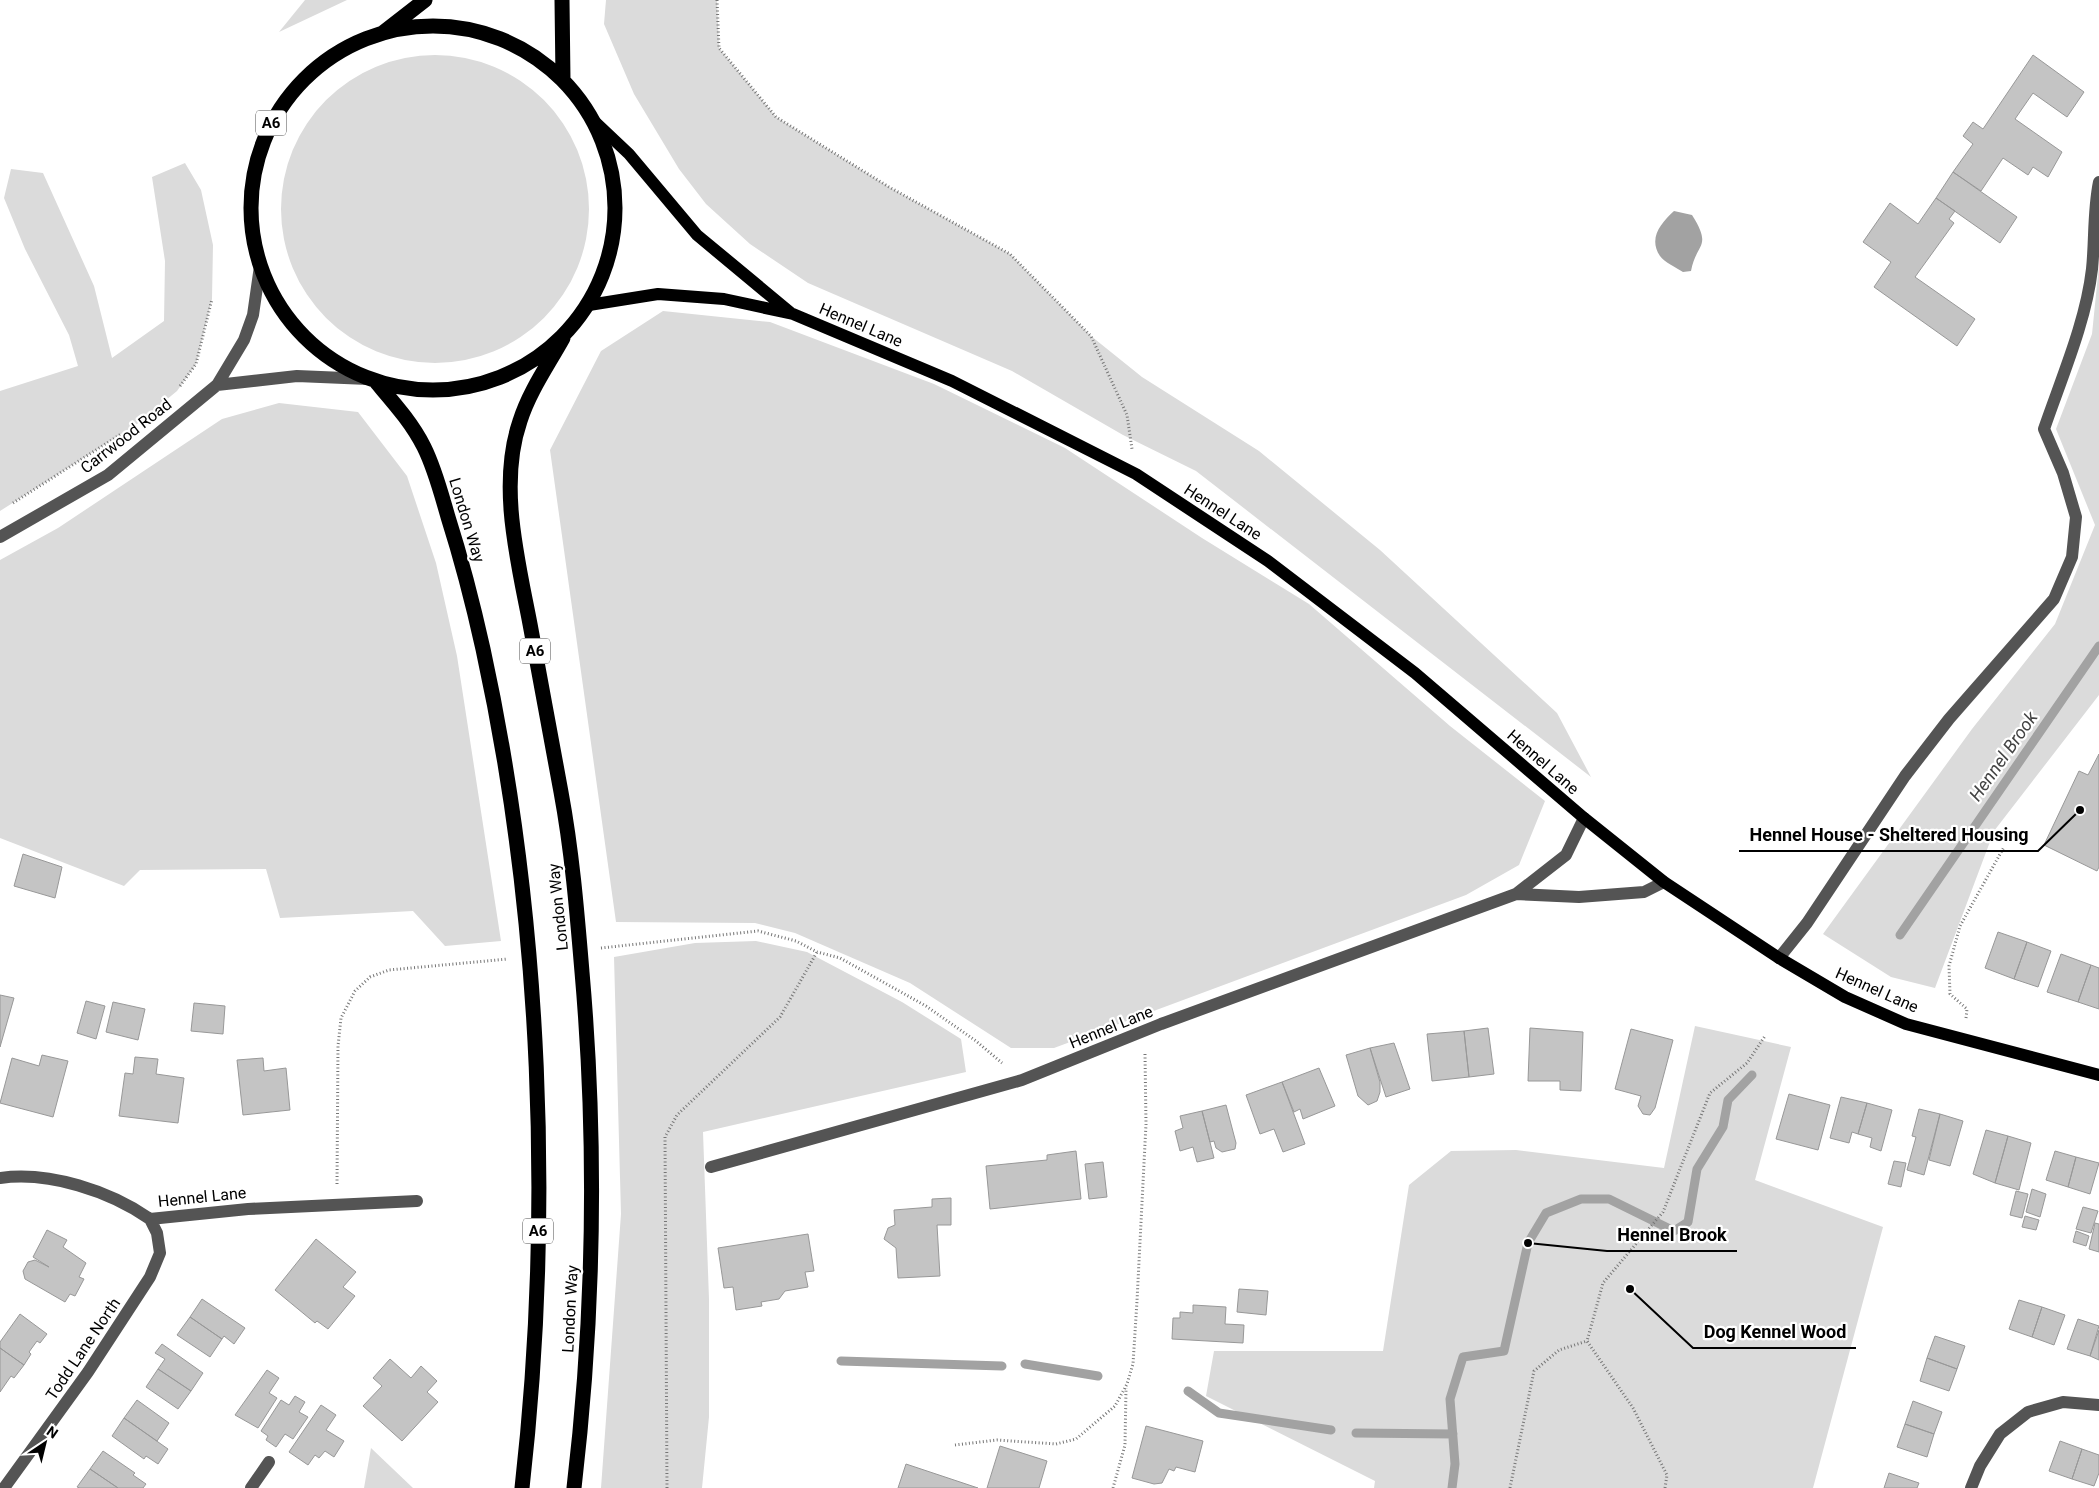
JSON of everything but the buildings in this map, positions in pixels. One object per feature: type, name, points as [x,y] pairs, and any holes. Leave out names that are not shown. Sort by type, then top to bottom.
[{"type":"highway","name":"A6","points":[[383,33],[425,0]]},
{"type":"highway","points":[[562,0],[563,79]]},
{"type":"highway","name":"A6","points":[[431,26],[479,31],[524,50],[563,79],[593,120],[611,165],[617,213],[609,261],[589,306],[563,338],[482,385],[429,392],[373,381],[321,353],[284,314],[260,266],[251,218],[255,169],[271,123],[300,83],[338,52],[383,33],[431,26]]},
{"type":"highway","name":"London Way","points":[[563,338],[539,380],[519,422],[512,463],[510,502],[516,549],[562,795],[583,974],[590,1128],[590,1280],[579,1445],[574,1488]]},
{"type":"highway","name":"London Way","points":[[373,381],[409,422],[424,447],[437,479],[468,584],[493,694],[514,819],[530,974],[538,1135],[538,1305],[530,1422],[522,1488]]},
{"type":"main road","name":"Hennel Lane","points":[[593,120],[629,154],[697,235],[793,314]]},
{"type":"main road","name":"Hennel Lane","points":[[589,306],[658,294],[724,299],[793,314],[952,381],[1136,474],[1276,567],[1414,673],[1584,818],[1664,882],[1779,958],[1845,997],[1898,1020],[2099,1075]]},
{"type":"street","points":[[1779,958],[1807,923],[1905,776],[1949,719],[2054,599],[2072,557],[2076,517],[2063,473],[2044,429],[2072,343],[2080,327],[2092,269],[2095,200],[2099,182]]},
{"type":"street","name":"Carrwood Road","points":[[0,538],[108,475],[217,385],[244,340],[253,316],[260,266]]},
{"type":"street","points":[[217,385],[297,376],[373,381]]},
{"type":"street","name":"Hennel Lane","points":[[710,1167],[1022,1080],[1145,1031],[1516,894],[1566,856],[1584,818]]},
{"type":"street","name":"Hennel Lane","points":[[1516,894],[1578,897],[1635,893],[1644,892],[1664,882]]},
{"type":"street","name":"Hennel Lane","points":[[0,1178],[20,1175],[103,1193],[135,1208],[150,1219],[248,1209],[417,1201]]},
{"type":"street","name":"Todd Lane North","points":[[4,1488],[88,1372],[150,1277],[160,1253],[157,1233],[150,1219]]},
{"type":"street","points":[[1972,1488],[1980,1466],[2000,1434],[2028,1412],[2063,1402],[2099,1405]]},
{"type":"street","points":[[251,1488],[269,1462]]},
{"type":"path","points":[[718,0],[719,48],[776,117],[888,188],[1010,254],[1090,336],[1127,415],[1136,474]]},
{"type":"path","points":[[176,391],[196,364],[212,299]]},
{"type":"path","points":[[8,506],[128,429]]},
{"type":"path","points":[[1963,1038],[1967,1009],[1950,994],[1949,966],[1960,926],[2004,847]]},
{"type":"path","points":[[638,943],[758,930],[796,940],[817,952],[840,958],[926,1006],[976,1040],[1022,1080]]},
{"type":"path","points":[[667,1488],[665,1137],[677,1115],[780,1017],[817,952]]},
{"type":"path","points":[[337,1205],[338,1046],[342,1018],[355,991],[370,977],[389,970],[499,960]]},
{"type":"path","points":[[955,1445],[997,1440],[1056,1444],[1076,1439],[1115,1406],[1127,1384],[1133,1364],[1138,1282],[1146,1124],[1145,1031]]},
{"type":"path","points":[[1665,1488],[1667,1475],[1633,1408],[1587,1341],[1603,1283],[1660,1215],[1710,1093],[1747,1063],[1765,1036]]},
{"type":"path","points":[[1510,1488],[1534,1371],[1559,1350],[1587,1341]]},
{"type":"path","points":[[1112,1488],[1124,1445],[1127,1384]]},
{"type":"shaded area","points":[[305,0],[347,0],[279,32]]},
{"type":"shaded area","points":[[606,0],[717,0],[719,48],[776,117],[889,187],[1010,254],[1091,336],[1142,377],[1259,451],[1380,550],[1557,713],[1591,777],[1196,471],[1123,435],[1012,371],[808,283],[750,244],[706,204],[679,169],[634,94],[604,24]]},
{"type":"shaded area","points":[[435,55],[465,58],[494,67],[508,73],[544,100],[571,136],[577,150],[586,179],[589,209],[586,239],[577,268],[571,282],[544,318],[508,345],[494,351],[465,360],[435,363],[405,360],[376,351],[362,345],[326,318],[299,282],[293,268],[284,239],[281,209],[284,179],[293,150],[299,136],[326,100],[362,73],[376,67],[405,58]]},
{"type":"shaded area","points":[[185,163],[201,190],[213,245],[212,299],[196,364],[177,391],[137,424],[0,511],[0,391],[78,366],[69,335],[25,249],[4,198],[11,169],[43,173],[94,286],[112,358],[164,321],[165,261],[152,177]]},
{"type":"shaded area","points":[[1674,211],[1692,215],[1701,234],[1701,245],[1691,271],[1683,272],[1662,258],[1655,243],[1658,231]]},
{"type":"shaded area","points":[[2099,265],[2099,695],[1994,831],[1935,988],[1891,977],[1823,934],[1972,729],[2055,624],[2095,525],[2056,429],[2092,334]]},
{"type":"shaded area","points":[[663,311],[770,322],[934,384],[1065,448],[1202,538],[1309,604],[1450,726],[1545,801],[1519,865],[1466,895],[1054,1048],[1011,1048],[910,983],[795,933],[755,923],[616,922],[550,450],[601,351]]},
{"type":"shaded area","points":[[279,403],[358,412],[407,476],[436,563],[457,656],[501,941],[445,946],[413,911],[280,918],[266,869],[140,870],[124,886],[0,838],[0,560],[58,528],[222,419]]},
{"type":"shaded area","points":[[756,941],[807,952],[902,1002],[961,1039],[966,1072],[703,1132],[709,1299],[709,1417],[702,1488],[601,1488],[621,1214],[614,957],[695,943]]},
{"type":"shaded area","points":[[1695,1026],[1791,1047],[1755,1180],[1883,1227],[1813,1488],[1374,1488],[1375,1481],[1206,1396],[1214,1351],[1383,1351],[1409,1185],[1451,1151],[1516,1150],[1664,1168]]},
{"type":"shaded area","points":[[371,1448],[413,1488],[364,1488]]},
{"type":"waterway","name":"Hennel Brook","points":[[1900,935],[2099,646]]},
{"type":"waterway","name":"Hennel Brook","points":[[1452,1488],[1455,1464],[1450,1399],[1463,1357],[1504,1351],[1528,1243],[1546,1213],[1581,1199],[1609,1199],[1674,1231],[1688,1222],[1697,1169],[1723,1127],[1728,1100],[1752,1075]]},
{"type":"waterway","points":[[841,1361],[1002,1366]]},
{"type":"waterway","points":[[1025,1364],[1098,1376]]},
{"type":"waterway","points":[[1188,1391],[1219,1413],[1331,1430]]},
{"type":"waterway","points":[[1356,1433],[1453,1434]]},
{"type":"place","name":"Hennel House - Sheltered Housing","points":[[2080,810]]},
{"type":"place","name":"Hennel Brook","points":[[1528,1243]]},
{"type":"place","name":"Dog Kennel Wood","points":[[1630,1289]]}]
